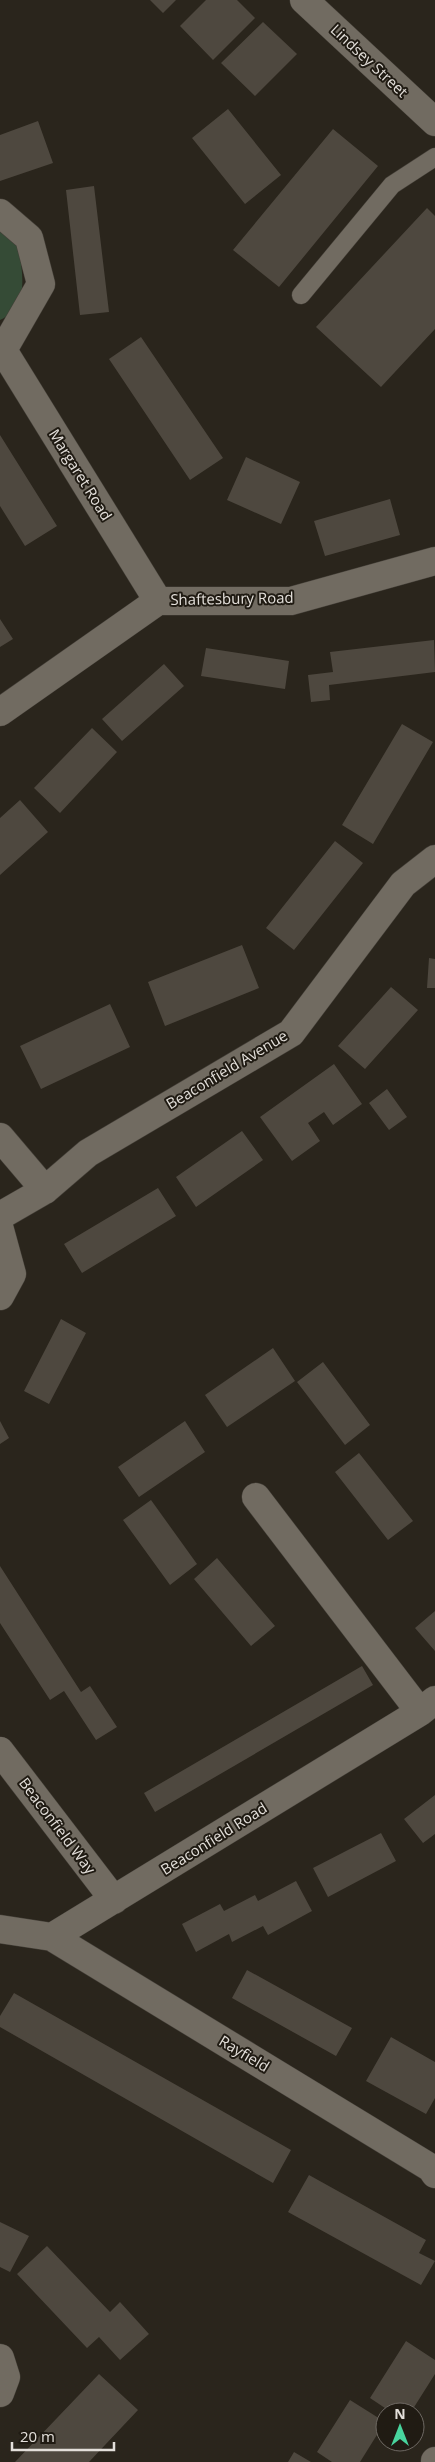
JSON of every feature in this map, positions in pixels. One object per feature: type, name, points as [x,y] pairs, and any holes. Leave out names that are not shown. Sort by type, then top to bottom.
[{"type":"street","name":"Lindsey Street","points":[[304,0],[435,122]]},
{"type":"street","points":[[0,213],[29,238],[41,284],[2,350]]},
{"type":"street","name":"Margaret Road","points":[[2,350],[158,600]]},
{"type":"street","name":"Shaftesbury Road","points":[[0,712],[158,600],[291,600],[435,561]]},
{"type":"street","name":"Beaconfield Avenue","points":[[0,1216],[46,1190],[88,1154],[291,1033],[403,884],[435,859]]},
{"type":"street","points":[[0,1137],[46,1190]]},
{"type":"street","points":[[0,1230],[12,1274],[0,1296]]},
{"type":"street","name":"Beaconfield Road","points":[[52,1937],[428,1706],[256,1497]]},
{"type":"street","name":"Beaconfield Way","points":[[0,1751],[114,1900]]},
{"type":"street","points":[[0,1929],[52,1937]]},
{"type":"street","name":"Rayfield","points":[[52,1937],[434,2169]]},
{"type":"street","points":[[0,2358],[6,2377],[0,2393]]},
{"type":"lane","points":[[301,295],[392,185],[435,157]]},
{"type":"green space","points":[[0,229],[18,243],[22,287],[16,306],[10,314],[0,320]]},
{"type":"building","points":[[150,0],[176,0],[163,13]]},
{"type":"building","points":[[206,0],[237,0],[255,18],[213,60],[180,26]]},
{"type":"building","points":[[263,22],[297,54],[255,96],[221,63]]},
{"type":"building","points":[[228,109],[281,175],[245,204],[192,138]]},
{"type":"building","points":[[38,121],[53,163],[0,181],[0,135]]},
{"type":"building","points":[[333,129],[378,166],[279,287],[233,250]]},
{"type":"building","points":[[94,186],[109,312],[80,315],[66,190]]},
{"type":"building","points":[[427,208],[435,216],[435,329],[381,387],[316,327]]},
{"type":"building","points":[[141,337],[223,458],[190,480],[109,359]]},
{"type":"building","points":[[0,435],[57,526],[25,546],[0,506]]},
{"type":"building","points":[[246,457],[300,482],[281,524],[227,500]]},
{"type":"building","points":[[390,499],[400,535],[325,556],[314,521]]},
{"type":"building","points":[[0,619],[13,639],[0,647]]},
{"type":"building","points":[[434,640],[435,672],[329,685],[330,700],[311,702],[308,675],[333,672],[330,652]]},
{"type":"building","points":[[206,648],[289,661],[285,689],[201,676]]},
{"type":"building","points":[[164,664],[184,686],[122,741],[102,719]]},
{"type":"building","points":[[402,724],[433,742],[373,844],[342,825]]},
{"type":"building","points":[[92,728],[117,752],[60,813],[34,788]]},
{"type":"building","points":[[20,800],[48,832],[0,875],[0,818]]},
{"type":"building","points":[[335,841],[363,863],[294,950],[266,928]]},
{"type":"building","points":[[242,945],[259,988],[165,1026],[148,982]]},
{"type":"building","points":[[429,958],[435,959],[435,988],[427,988]]},
{"type":"building","points":[[391,987],[418,1010],[365,1069],[338,1046]]},
{"type":"building","points":[[110,1004],[130,1047],[41,1089],[20,1046]]},
{"type":"building","points":[[334,1064],[362,1104],[333,1125],[324,1112],[308,1123],[320,1141],[292,1161],[260,1117]]},
{"type":"building","points":[[387,1089],[407,1117],[389,1130],[369,1103]]},
{"type":"building","points":[[242,1131],[263,1160],[196,1207],[176,1177]]},
{"type":"building","points":[[158,1188],[176,1216],[82,1273],[64,1244]]},
{"type":"building","points":[[61,1319],[86,1333],[49,1404],[24,1391]]},
{"type":"building","points":[[273,1348],[295,1381],[227,1427],[205,1395]]},
{"type":"building","points":[[323,1362],[370,1425],[345,1445],[297,1382]]},
{"type":"building","points":[[0,1421],[9,1438],[0,1444]]},
{"type":"building","points":[[185,1421],[205,1452],[139,1497],[118,1467]]},
{"type":"building","points":[[359,1453],[413,1521],[388,1540],[335,1472]]},
{"type":"building","points":[[151,1500],[197,1564],[170,1585],[123,1520]]},
{"type":"building","points":[[217,1558],[275,1626],[251,1646],[194,1579]]},
{"type":"building","points":[[0,1566],[81,1692],[90,1686],[117,1727],[96,1740],[64,1691],[50,1700],[0,1623]]},
{"type":"building","points":[[435,1611],[435,1651],[415,1628]]},
{"type":"building","points":[[362,1666],[373,1685],[155,1812],[144,1793]]},
{"type":"building","points":[[435,1795],[435,1834],[423,1843],[404,1819]]},
{"type":"building","points":[[381,1833],[396,1861],[328,1897],[313,1868]]},
{"type":"building","points":[[296,1881],[312,1911],[268,1935],[263,1926],[232,1942],[229,1934],[196,1952],[182,1924],[220,1904],[224,1911],[255,1895],[258,1901]]},
{"type":"building","points":[[247,1970],[352,2028],[336,2056],[232,1998]]},
{"type":"building","points":[[14,1993],[291,2150],[273,2183],[0,2027],[0,2016]]},
{"type":"building","points":[[391,2037],[435,2062],[435,2098],[426,2114],[366,2081]]},
{"type":"building","points":[[309,2175],[426,2240],[419,2253],[435,2261],[421,2285],[288,2212]]},
{"type":"building","points":[[0,2222],[29,2236],[10,2272],[0,2267]]},
{"type":"building","points":[[47,2246],[110,2312],[120,2302],[149,2334],[120,2360],[99,2337],[87,2348],[17,2274]]},
{"type":"building","points":[[406,2341],[435,2360],[435,2374],[417,2402],[376,2402],[370,2398]]},
{"type":"building","points":[[99,2374],[138,2410],[89,2462],[15,2462]]},
{"type":"building","points":[[350,2400],[375,2416],[375,2438],[360,2462],[332,2462],[317,2452]]},
{"type":"building","points":[[294,2452],[311,2462],[288,2462]]}]
